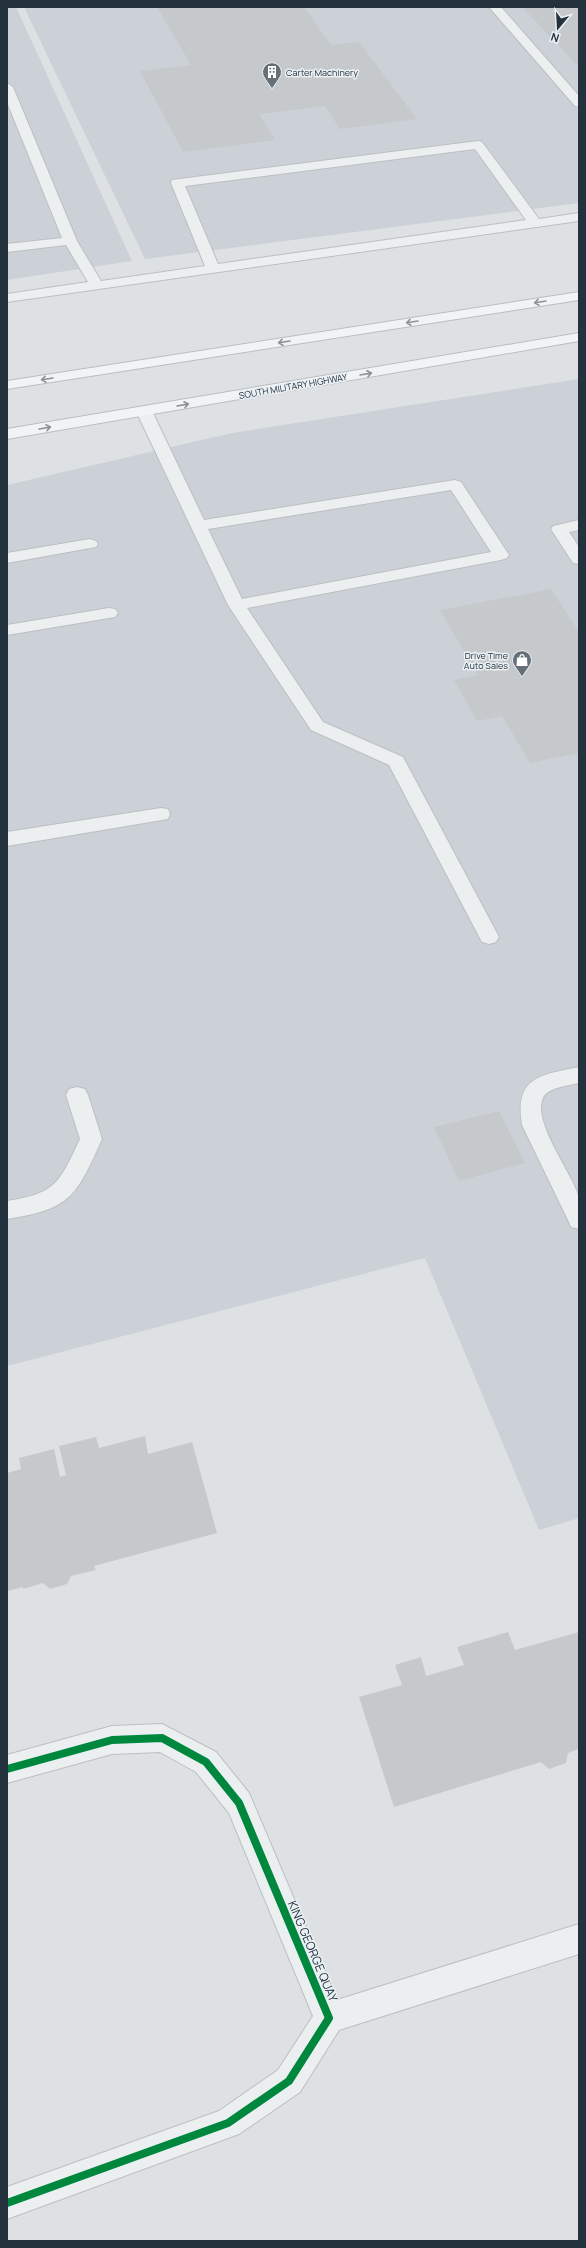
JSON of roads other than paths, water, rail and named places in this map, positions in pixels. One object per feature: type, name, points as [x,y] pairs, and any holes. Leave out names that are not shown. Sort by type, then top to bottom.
[{"type":"main road","points":[[7,385],[579,296]]},
{"type":"main road","name":"SOUTH MILITARY HIGHWAY","points":[[7,434],[579,337]]},
{"type":"main road","points":[[7,371],[182,358]]},
{"type":"street","points":[[495,7],[579,103]]},
{"type":"street","points":[[7,87],[13,117],[70,241],[97,286]]},
{"type":"street","points":[[213,269],[177,183],[478,145],[536,223]]},
{"type":"street","points":[[7,298],[579,217]]},
{"type":"street","points":[[7,248],[70,241]]},
{"type":"street","points":[[144,411],[236,605],[317,726],[396,761],[489,937]]},
{"type":"street","points":[[198,526],[455,485],[501,555],[236,605]]},
{"type":"street","points":[[579,525],[559,529],[579,559]]},
{"type":"street","points":[[7,558],[90,544]]},
{"type":"street","points":[[7,630],[109,613]]},
{"type":"street","points":[[7,839],[161,814]]},
{"type":"street","points":[[579,1075],[546,1083],[538,1088],[530,1097],[530,1110],[533,1125],[579,1218]]},
{"type":"street","points":[[7,1210],[30,1206],[57,1196],[79,1164],[91,1139],[77,1094]]},
{"type":"street","name":"KING GEORGE QUAY","points":[[7,1769],[112,1740],[162,1738],[206,1762],[239,1802],[329,2018]]},
{"type":"street","name":"KING GEORGE QUAY","points":[[7,2202],[228,2123],[289,2081],[329,2018],[579,1939]]},
{"type":"place","name":"Carter Machinery","points":[[272,89]]},
{"type":"place","name":"Drive Time Auto Sales","points":[[522,677]]}]
